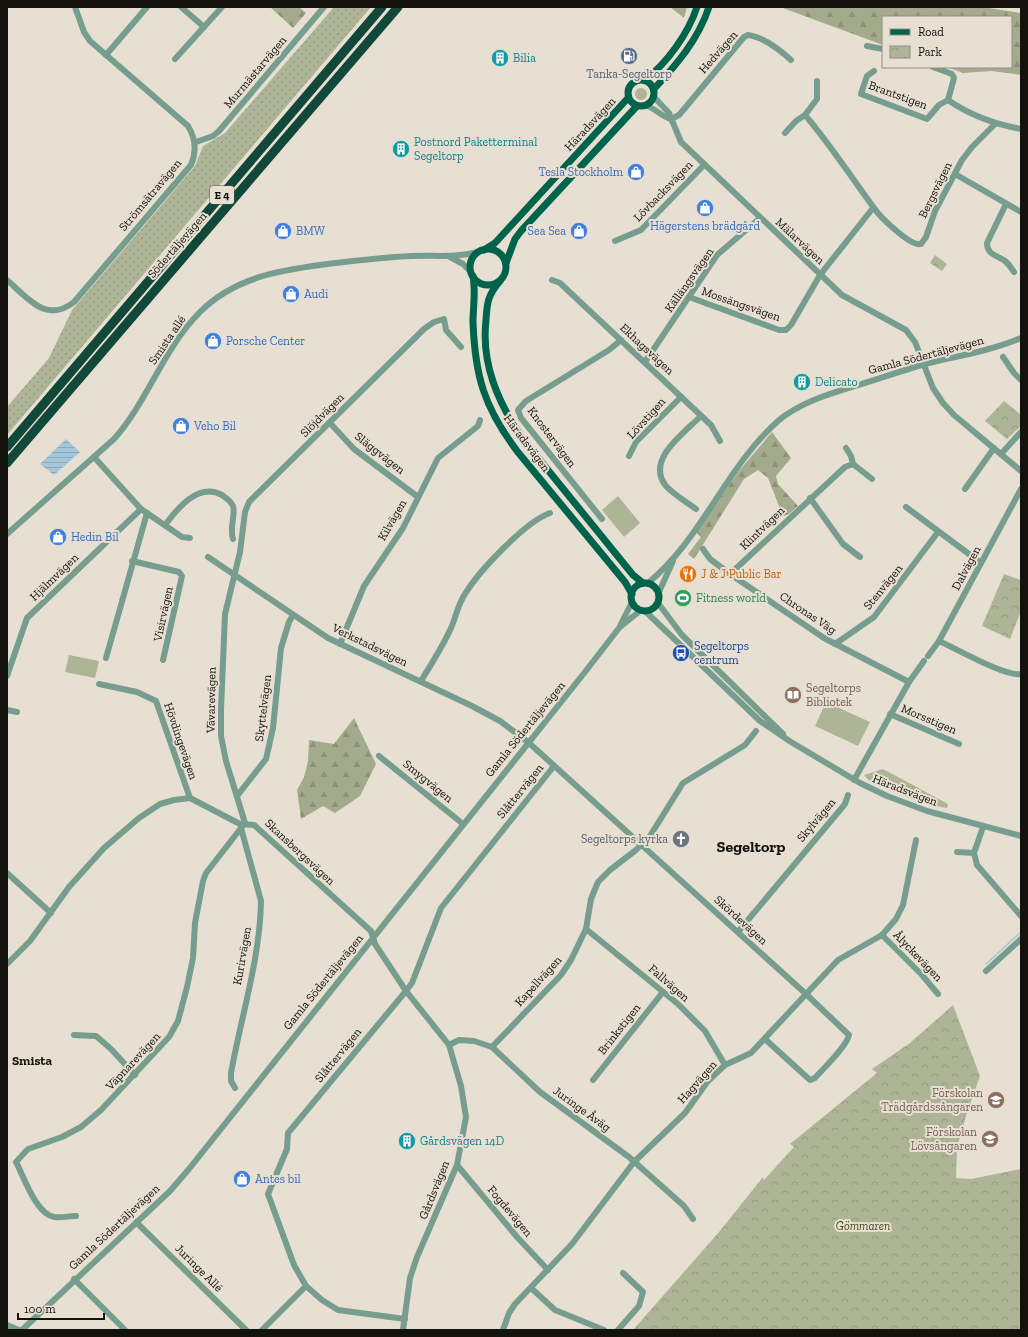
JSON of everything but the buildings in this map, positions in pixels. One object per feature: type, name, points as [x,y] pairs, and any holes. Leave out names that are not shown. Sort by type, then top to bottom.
[{"type":"highway","name":"Södertäljevägen","points":[[7,447],[382,7]]},
{"type":"highway","name":"Södertäljevägen","points":[[7,463],[398,7]]},
{"type":"main road","points":[[697,7],[694,17],[677,46],[653,74],[645,80],[632,83],[628,88],[628,98],[637,106],[648,106],[654,93],[686,52],[704,23],[709,7]]},
{"type":"main road","points":[[645,80],[650,83],[654,93]]},
{"type":"main road","name":"Häradsvägen","points":[[481,251],[496,243],[628,98]]},
{"type":"main road","name":"Häradsvägen","points":[[506,263],[515,239],[521,231],[637,106]]},
{"type":"main road","points":[[490,249],[500,253],[506,263],[506,269],[500,281],[489,285],[483,284],[472,274],[471,261],[481,251],[490,249]]},
{"type":"main road","name":"Häradsvägen","points":[[472,274],[476,366],[482,388],[492,412],[503,433],[625,582],[632,594]]},
{"type":"main road","name":"Häradsvägen","points":[[500,281],[490,291],[488,301],[485,326],[486,352],[495,389],[508,416],[522,438],[633,575],[646,583]]},
{"type":"main road","points":[[646,583],[655,587],[658,592],[658,603],[652,609],[643,611],[632,602],[632,594],[637,586],[646,583]]},
{"type":"street","points":[[75,7],[87,38],[183,121],[192,131],[196,142]]},
{"type":"street","points":[[106,55],[147,7]]},
{"type":"street","points":[[181,7],[204,27]]},
{"type":"street","points":[[175,59],[222,7]]},
{"type":"street","name":"Murmästarvägen","points":[[196,142],[213,136],[219,131],[324,7]]},
{"type":"street","name":"Hedvägen","points":[[671,119],[679,115],[744,37],[748,35],[759,38],[778,49],[791,60]]},
{"type":"street","points":[[867,46],[882,49]]},
{"type":"street","points":[[935,68],[952,74],[954,78],[948,100],[960,109],[994,124],[1021,129]]},
{"type":"street","name":"Brantstigen","points":[[874,71],[867,76],[861,94],[926,119],[939,105],[948,100]]},
{"type":"street","points":[[785,133],[796,121],[805,115],[817,99],[817,81]]},
{"type":"street","name":"Mälarvägen","points":[[654,93],[669,113],[681,142],[820,275],[849,300],[906,330],[915,342],[933,388],[943,403],[954,415],[1021,471]]},
{"type":"street","points":[[648,106],[654,108],[665,117],[671,119]]},
{"type":"street","name":"Bergsvägen","points":[[805,115],[874,208],[914,244],[921,244],[926,238],[935,211],[962,160],[994,124]]},
{"type":"street","name":"Strömsätravägen","points":[[7,280],[45,310],[56,311],[66,308],[74,302],[191,165],[195,153],[196,142]]},
{"type":"street","name":"Lövbacksvägen","points":[[616,241],[641,230],[704,165]]},
{"type":"street","points":[[955,174],[1021,212]]},
{"type":"street","points":[[1006,204],[987,243],[987,249],[1006,261],[1014,272]]},
{"type":"street","points":[[820,275],[874,208]]},
{"type":"street","name":"Källängsvägen","points":[[645,362],[717,255],[760,218]]},
{"type":"street","name":"Smista allé","points":[[7,534],[94,458],[126,425],[185,329],[200,312],[226,291],[266,274],[297,268],[412,256],[464,256],[481,251]]},
{"type":"street","points":[[448,256],[463,264],[472,274]]},
{"type":"street","name":"Mossängsvägen","points":[[689,297],[779,330],[786,330],[791,325],[820,275]]},
{"type":"street","name":"Ekhagsvägen","points":[[552,280],[560,283],[711,425],[720,441]]},
{"type":"street","name":"Slöjdvägen","points":[[236,576],[245,512],[249,502],[424,329],[434,322],[444,319],[446,330],[461,348]]},
{"type":"street","name":"Gamla Södertäljevägen","points":[[658,592],[673,560],[755,446],[780,419],[804,405],[839,391],[924,365],[990,349],[1021,338]]},
{"type":"street","name":"Knostervägen","points":[[602,519],[520,418],[518,410],[526,401],[609,350],[621,340]]},
{"type":"street","points":[[1003,357],[1014,374],[1021,380]]},
{"type":"street","name":"Lövstigen","points":[[629,456],[636,442],[681,397]]},
{"type":"street","points":[[696,509],[667,487],[662,477],[660,467],[664,454],[701,416]]},
{"type":"street","name":"Kilvägen","points":[[340,644],[364,586],[403,528],[438,458],[478,426],[480,420]]},
{"type":"street","name":"Släggvägen","points":[[330,423],[354,449],[418,497]]},
{"type":"street","points":[[1001,454],[1021,432]]},
{"type":"street","points":[[846,448],[851,456],[853,464],[872,479]]},
{"type":"street","points":[[965,489],[994,448]]},
{"type":"street","points":[[94,458],[141,509],[182,537],[190,538]]},
{"type":"street","name":"Klintvägen","points":[[730,574],[845,466],[853,464]]},
{"type":"street","name":"Dalvägen","points":[[928,656],[939,640],[1021,489]]},
{"type":"street","points":[[165,525],[180,505],[187,500],[204,493],[217,493],[229,499],[233,507],[231,531],[233,539]]},
{"type":"street","points":[[810,498],[843,544],[860,557]]},
{"type":"street","points":[[906,508],[981,563]]},
{"type":"street","name":"Hjälmvägen","points":[[7,676],[27,618],[141,509]]},
{"type":"street","points":[[106,658],[147,513]]},
{"type":"street","points":[[421,681],[443,645],[464,595],[483,570],[540,516],[550,513]]},
{"type":"street","name":"Stenvägen","points":[[835,644],[874,617],[900,585],[938,532]]},
{"type":"street","name":"Chronas Väg","points":[[703,549],[710,559],[730,574],[835,644],[909,682]]},
{"type":"street","name":"Verkstadsvägen","points":[[208,557],[293,615],[340,644],[421,681],[500,721],[528,742]]},
{"type":"street","name":"Gamla Södertäljevägen","points":[[646,583],[673,560]]},
{"type":"street","name":"Visirvägen","points":[[132,562],[179,572],[182,576],[163,660]]},
{"type":"street","name":"Vävarevägen","points":[[236,576],[231,586],[225,614],[221,736],[226,761],[237,796],[243,826]]},
{"type":"street","name":"Gamla Södertäljevägen","points":[[20,1330],[170,1191],[189,1169],[619,628],[632,602]]},
{"type":"street","name":"Häradsvägen","points":[[658,603],[682,634],[722,676],[765,714],[791,742]]},
{"type":"street","name":"Gamla Södertäljevägen","points":[[619,628],[643,611]]},
{"type":"street","name":"Häradsvägen","points":[[643,611],[760,721],[791,742],[854,780],[887,796],[927,811],[1021,836]]},
{"type":"street","name":"Skyttelvägen","points":[[237,796],[259,770],[266,759],[273,728],[281,648],[289,622],[293,615]]},
{"type":"street","points":[[939,640],[1002,670],[1016,675],[1021,674]]},
{"type":"street","points":[[854,780],[890,714],[909,682],[924,661]]},
{"type":"street","name":"Hövdingevägen","points":[[99,684],[137,692],[156,701],[190,798]]},
{"type":"street","points":[[7,710],[17,712]]},
{"type":"street","name":"Morsstigen","points":[[890,714],[959,744]]},
{"type":"street","name":"Kapellvägen","points":[[492,1047],[561,975],[571,960],[586,929],[591,899],[598,882],[610,870],[642,845],[650,836],[683,783],[745,745],[756,731]]},
{"type":"street","name":"Skördevägen","points":[[528,742],[806,994],[849,1035],[840,1049],[815,1078],[808,1079],[766,1040]]},
{"type":"street","name":"Smygvägen","points":[[379,756],[463,824]]},
{"type":"street","name":"Slåttervägen","points":[[405,1319],[338,1310],[322,1300],[306,1286],[294,1265],[268,1194],[287,1149],[288,1133],[412,983],[441,908],[554,766]]},
{"type":"street","name":"Skylvägen","points":[[738,932],[845,804],[848,795]]},
{"type":"street","points":[[7,964],[30,941],[85,869],[104,848],[138,818],[160,804],[190,798]]},
{"type":"street","name":"Skansbergsvägen","points":[[190,798],[243,826],[254,825],[371,931],[372,938]]},
{"type":"street","name":"Väpnarevägen","points":[[76,1216],[56,1218],[46,1213],[34,1198],[16,1162],[28,1149],[62,1137],[81,1127],[101,1110],[169,1038],[178,1021],[193,958],[195,923],[203,881],[206,873],[243,826]]},
{"type":"street","name":"Kurirvägen","points":[[235,1088],[231,1081],[231,1073],[254,960],[261,901],[243,826]]},
{"type":"street","points":[[982,826],[974,853],[977,865],[1021,916]]},
{"type":"street","name":"Hagvägen","points":[[502,1330],[509,1313],[515,1304],[572,1244],[634,1162],[685,1113],[708,1082],[725,1065],[751,1053],[766,1040],[838,960],[882,935],[896,919],[903,905],[916,840]]},
{"type":"street","points":[[957,852],[974,853]]},
{"type":"street","points":[[7,873],[51,913]]},
{"type":"street","name":"Fallvägen","points":[[586,929],[678,1004],[706,1031],[725,1065]]},
{"type":"street","name":"Ålyckevägen","points":[[882,935],[922,975],[938,994]]},
{"type":"street","name":"Gårdsvägen","points":[[372,938],[406,991],[449,1045],[457,1069],[466,1117],[457,1165],[417,1257],[410,1278],[404,1330]]},
{"type":"street","points":[[986,971],[1021,939]]},
{"type":"street","name":"Brinkstigen","points":[[593,1080],[663,992]]},
{"type":"street","points":[[74,1035],[96,1036],[111,1049],[135,1075]]},
{"type":"street","name":"Juringe Åväg","points":[[449,1045],[459,1040],[474,1041],[492,1047],[540,1092],[629,1157],[684,1206],[693,1219]]},
{"type":"street","name":"Fogdevägen","points":[[457,1165],[517,1237],[548,1270]]},
{"type":"street","name":"Juringe Allé","points":[[136,1222],[246,1330]]},
{"type":"street","points":[[618,1330],[639,1306],[643,1292],[623,1273]]},
{"type":"street","points":[[74,1279],[125,1330]]},
{"type":"street","points":[[262,1330],[306,1286]]},
{"type":"street","points":[[531,1288],[555,1310],[604,1330]]},
{"type":"street","points":[[7,1325],[20,1330]]},
{"type":"green space","points":[[270,7],[299,7],[306,13],[293,28]]},
{"type":"green space","points":[[334,7],[371,7],[7,435],[7,407],[49,358],[72,310],[195,166],[203,146],[225,133]]},
{"type":"green space","points":[[670,7],[687,7],[684,18]]},
{"type":"green space","points":[[780,7],[982,7],[1021,13],[1021,75],[992,71],[963,73],[950,68],[1012,68],[1012,16],[882,16],[882,45]]},
{"type":"green space","points":[[643,88],[646,89],[646,99],[639,100],[636,99],[635,92],[636,89]]},
{"type":"green space","points":[[935,255],[947,264],[942,271],[930,263]]},
{"type":"green space","points":[[1004,401],[1021,415],[1021,426],[1007,439],[985,421]]},
{"type":"green space","points":[[772,432],[791,458],[776,476],[778,484],[798,506],[789,514],[783,516],[768,478],[758,470],[744,479],[694,559],[688,554],[701,537],[696,532],[739,471]]},
{"type":"green space","points":[[618,496],[640,523],[624,537],[602,510]]},
{"type":"green space","points":[[1004,574],[1021,580],[1021,611],[1010,639],[982,626]]},
{"type":"green space","points":[[69,655],[99,661],[95,678],[65,672]]},
{"type":"green space","points":[[826,702],[870,722],[858,746],[815,726]]},
{"type":"green space","points":[[354,718],[376,764],[360,796],[335,813],[323,806],[301,819],[297,790],[304,777],[308,761],[309,740],[334,744]]},
{"type":"green space","points":[[883,769],[948,804],[947,808],[921,803],[869,780],[864,775]]},
{"type":"green space","name":"Gömmaren","points":[[953,1005],[980,1076],[957,1148],[956,1178],[971,1179],[1021,1169],[1021,1330],[633,1330],[719,1232],[763,1177],[764,1180],[794,1147],[790,1144],[877,1073],[872,1069],[910,1043]]},
{"type":"water","points":[[66,439],[80,452],[54,475],[40,464]]},
{"type":"waterway","points":[[986,964],[1021,932]]},
{"type":"place","name":"Tanka-Segeltorp","points":[[629,56]]},
{"type":"place","name":"Bilia","points":[[500,58]]},
{"type":"place","name":"Postnord Paketterminal Segeltorp","points":[[401,149]]},
{"type":"place","name":"Tesla Stockholm","points":[[636,172]]},
{"type":"place","name":"Hägerstens brädgård","points":[[705,208]]},
{"type":"place","name":"BMW","points":[[283,231]]},
{"type":"place","name":"Sea Sea","points":[[579,231]]},
{"type":"place","name":"Audi","points":[[291,294]]},
{"type":"place","name":"Porsche Center","points":[[213,341]]},
{"type":"place","name":"Delicato","points":[[802,382]]},
{"type":"place","name":"Veho Bil","points":[[181,426]]},
{"type":"place","name":"Hedin Bil","points":[[58,537]]},
{"type":"place","name":"J & J Public Bar","points":[[688,574]]},
{"type":"place","name":"Fitness world","points":[[683,598]]},
{"type":"place","name":"Segeltorps centrum","points":[[681,653]]},
{"type":"place","name":"Segeltorps Bibliotek","points":[[793,695]]},
{"type":"place","name":"Segeltorps kyrka","points":[[681,839]]},
{"type":"place","name":"Förskolan Trädgårdssångaren","points":[[996,1100]]},
{"type":"place","name":"Förskolan Lövsångaren","points":[[990,1139]]},
{"type":"place","name":"Gårdsvägen 14D","points":[[407,1141]]},
{"type":"place","name":"Antes bil","points":[[242,1179]]},
{"type":"district","name":"Segeltorp","points":[[751,846]]},
{"type":"district","name":"Smista","points":[[32,1060]]}]
